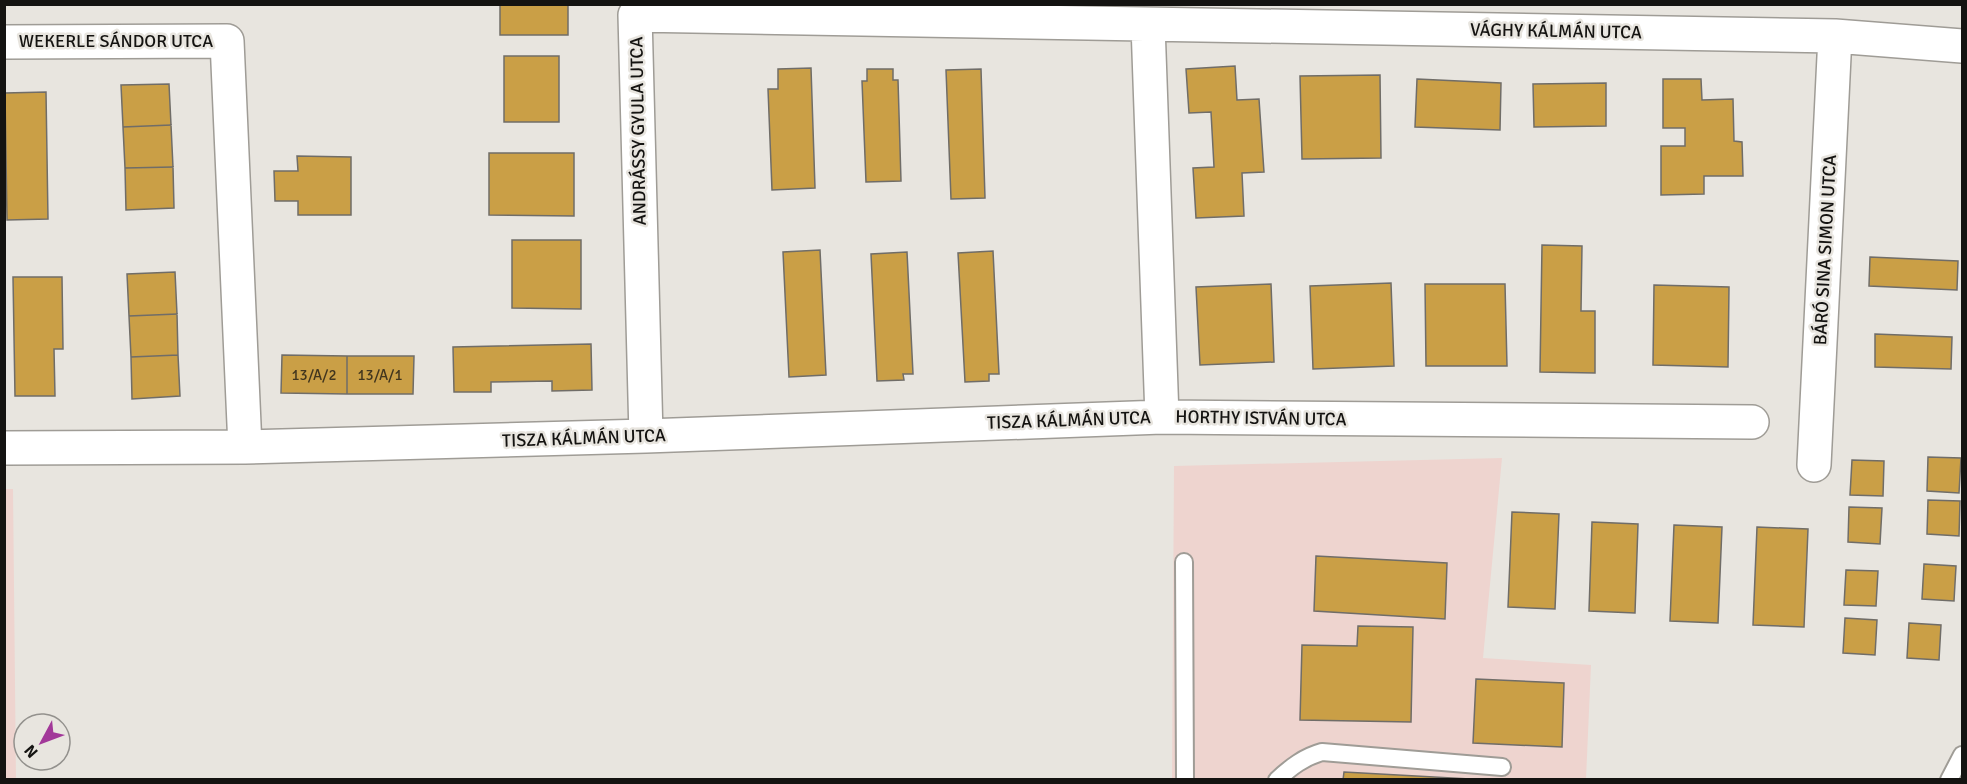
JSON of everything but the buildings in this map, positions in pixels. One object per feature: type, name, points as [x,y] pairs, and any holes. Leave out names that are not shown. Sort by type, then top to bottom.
[{"type":"street","name":"ANDRÁSSY GYULA UTCA","points":[[646,436],[635,10],[1148,25]]},
{"type":"street","name":"VÁGHY KÁLMÁN UTCA","points":[[1148,25],[1835,36],[1962,46]]},
{"type":"street","name":"HORTHY ISTVÁN UTCA","points":[[1148,25],[1162,417],[1752,422]]},
{"type":"street","name":"BÁRÓ SINA SIMON UTCA","points":[[1814,465],[1835,36]]},
{"type":"street","name":"WEKERLE SÁNDOR UTCA","points":[[4,42],[227,41],[244,447]]},
{"type":"street","name":"TISZA KÁLMÁN UTCA","points":[[4,448],[244,447],[646,436],[1162,417]]},
{"type":"lane","points":[[1184,562],[1185,780]]},
{"type":"lane","points":[[1277,780],[1292,767],[1322,752],[1502,767]]},
{"type":"lane","points":[[1949,780],[1962,756]]},
{"type":"shaded area","points":[[1502,458],[1483,658],[1591,665],[1586,779],[1172,780],[1174,466]]},
{"type":"shaded area","points":[[5,489],[13,489],[15,712],[12,712],[12,772],[16,772],[16,780],[4,779]]}]
